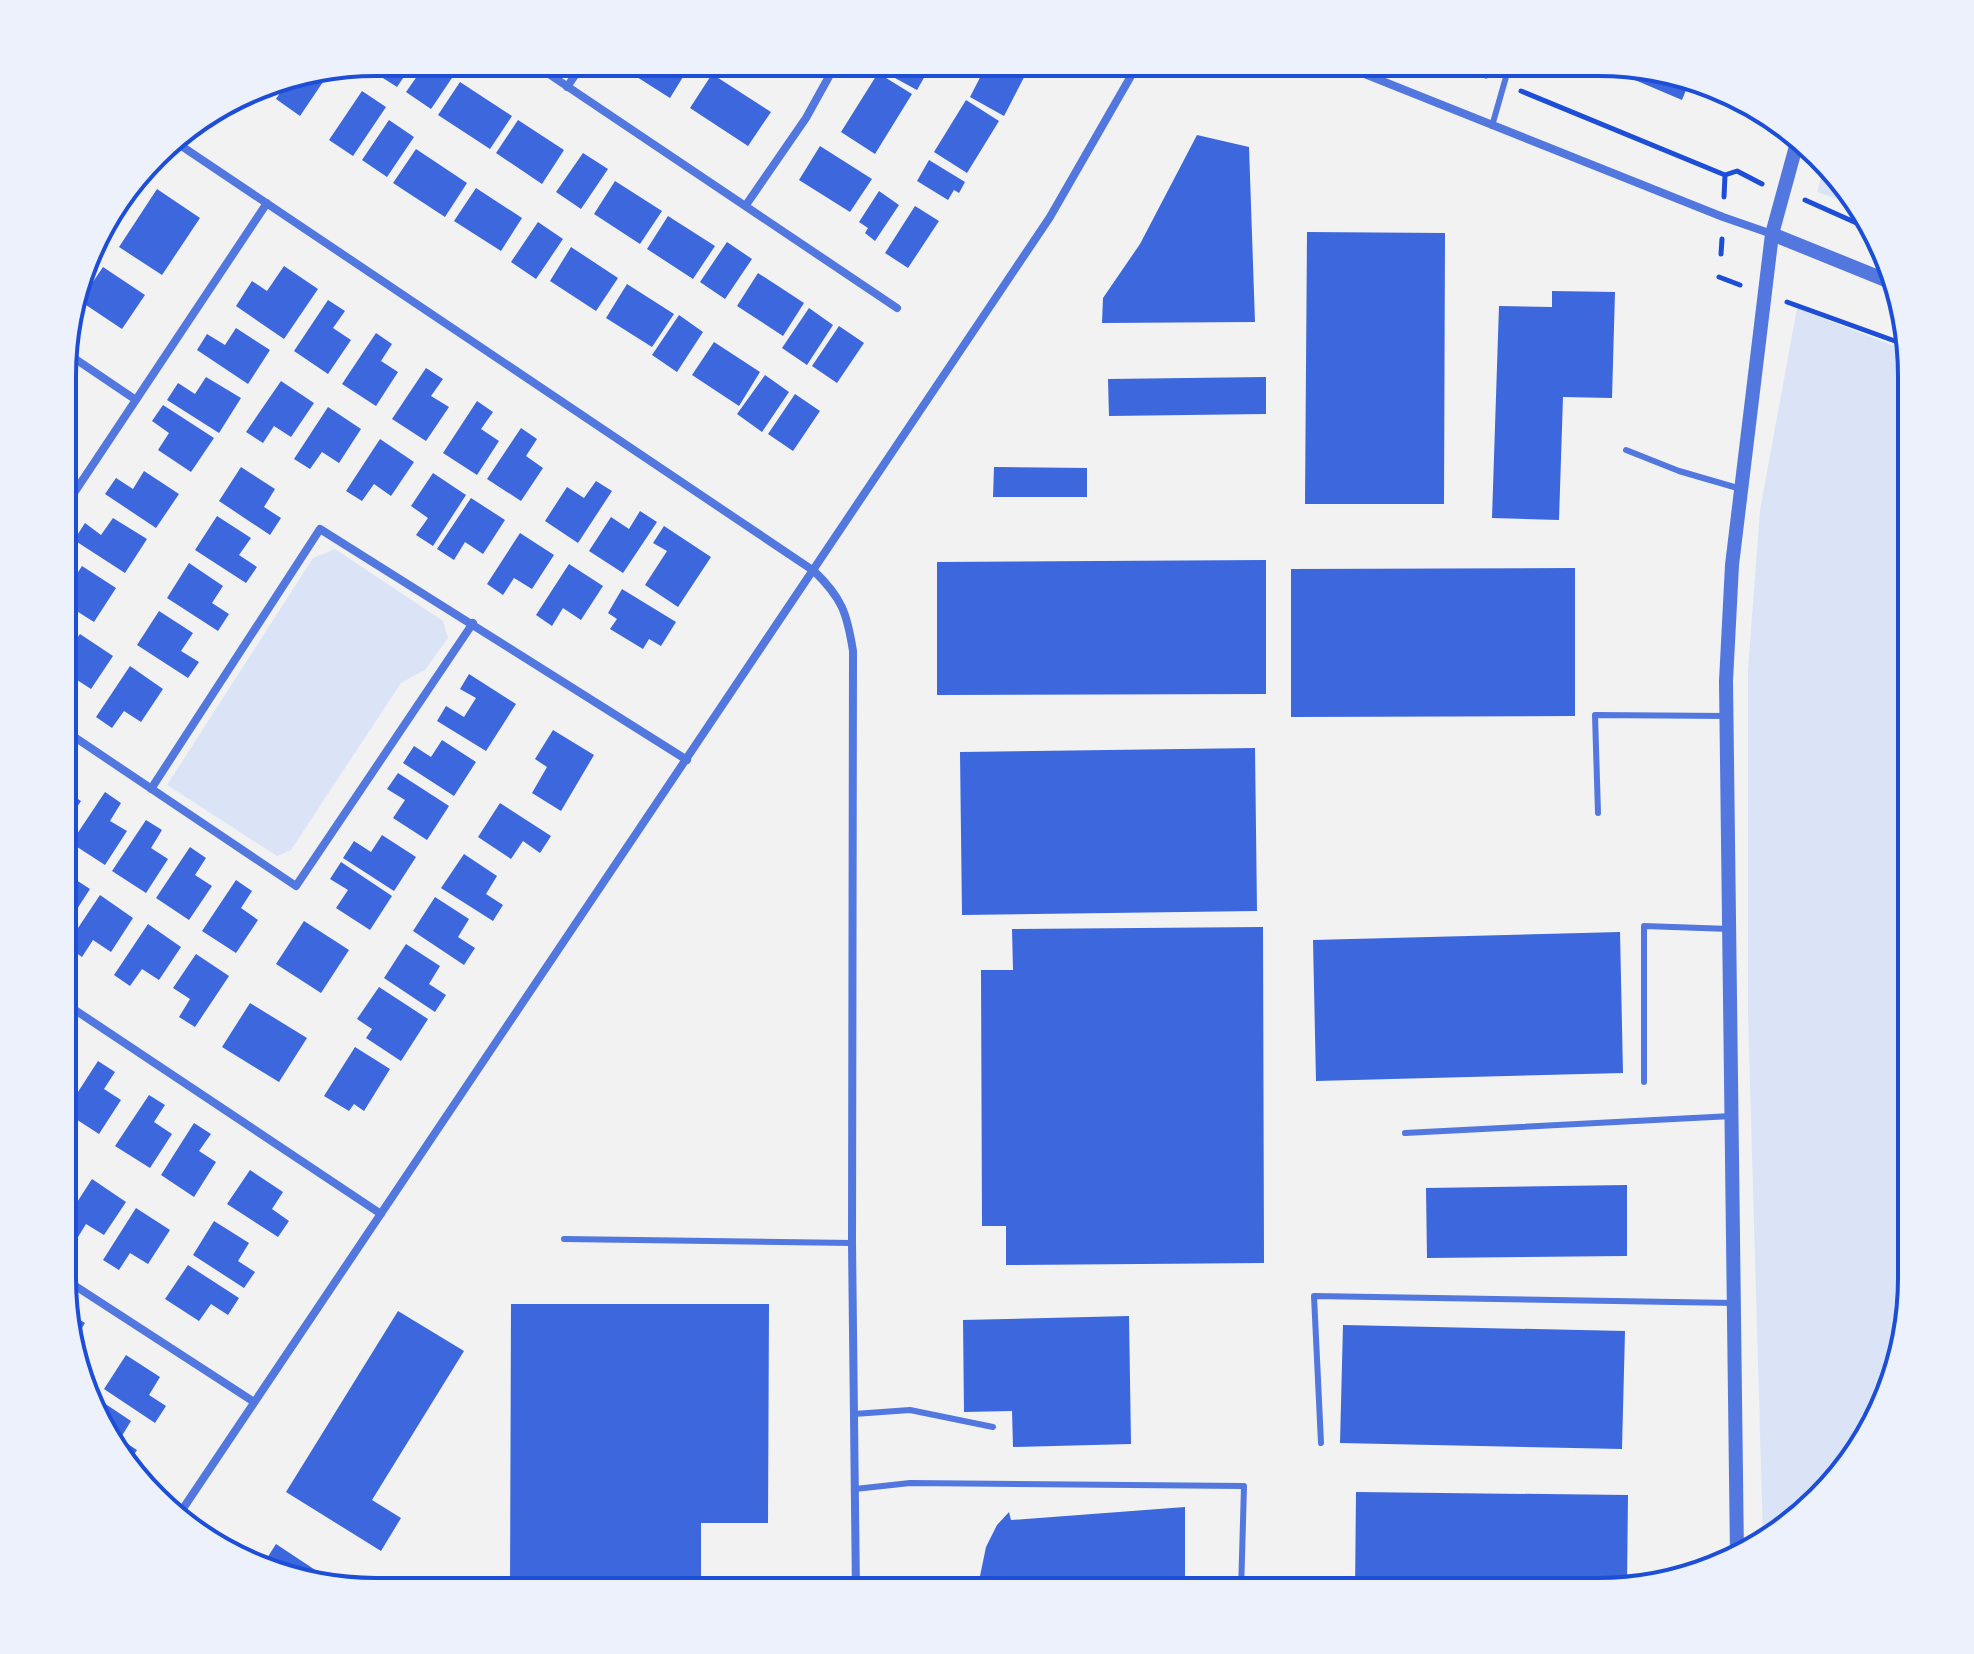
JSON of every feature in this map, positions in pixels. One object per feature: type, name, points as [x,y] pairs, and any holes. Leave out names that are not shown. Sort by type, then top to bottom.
[{"type":"street","points":[[551,76],[897,308]]},
{"type":"street","points":[[567,87],[574,76]]},
{"type":"street","points":[[746,205],[806,118],[829,76]]},
{"type":"street","points":[[184,1508],[1050,217],[1131,76]]},
{"type":"street","points":[[1369,76],[1881,278]]},
{"type":"street","points":[[183,147],[814,571],[835,592],[846,613],[853,651],[852,1243],[856,1578]]},
{"type":"street","points":[[1737,1544],[1727,716],[1732,565],[1772,234],[1795,150]]},
{"type":"street","points":[[76,490],[267,203]]},
{"type":"street","points":[[77,360],[136,400]]},
{"type":"street","points":[[151,789],[320,529],[687,760]]},
{"type":"street","points":[[76,738],[296,886],[473,623]]},
{"type":"street","points":[[76,1011],[381,1214]]},
{"type":"street","points":[[76,1287],[254,1402]]},
{"type":"lane","points":[[1492,126],[1507,76]]},
{"type":"lane","points":[[1626,450],[1679,471],[1741,489]]},
{"type":"lane","points":[[1598,813],[1595,715],[1727,716]]},
{"type":"lane","points":[[1644,1082],[1644,926],[1730,929]]},
{"type":"lane","points":[[1405,1133],[1732,1116]]},
{"type":"lane","points":[[564,1239],[852,1243]]},
{"type":"lane","points":[[1321,1443],[1314,1296],[1734,1303]]},
{"type":"lane","points":[[854,1414],[910,1410],[993,1427]]},
{"type":"lane","points":[[855,1489],[910,1483],[1244,1486],[1241,1578]]},
{"type":"path","points":[[1486,76],[1725,175]]},
{"type":"path","points":[[1719,277],[1895,341]]},
{"type":"shaded area","points":[[1821,176],[1840,200],[1817,192]]},
{"type":"shaded area","points":[[1797,308],[1896,347],[1898,1278],[1895,1317],[1882,1374],[1858,1428],[1810,1490],[1763,1528],[1748,1015],[1748,669],[1760,510]]},
{"type":"shaded area","points":[[335,549],[443,621],[448,638],[425,670],[401,683],[291,850],[277,856],[167,785],[313,558]]},
{"type":"building","points":[[380,76],[404,76],[397,87]]},
{"type":"building","points":[[417,76],[453,76],[431,109],[406,92]]},
{"type":"building","points":[[635,76],[684,76],[670,98]]},
{"type":"building","points":[[711,76],[715,76],[771,112],[748,146],[690,108]]},
{"type":"building","points":[[876,76],[883,76],[912,94],[875,154],[841,132]]},
{"type":"building","points":[[891,76],[925,76],[917,90]]},
{"type":"building","points":[[981,76],[1025,76],[1004,116],[970,97]]},
{"type":"building","points":[[1631,78],[1686,90],[1682,100]]},
{"type":"building","points":[[324,81],[300,116],[276,99],[281,92]]},
{"type":"building","points":[[460,82],[512,116],[490,149],[438,115]]},
{"type":"building","points":[[362,91],[386,107],[353,156],[329,140]]},
{"type":"building","points":[[966,100],[999,121],[967,173],[934,152]]},
{"type":"building","points":[[389,120],[414,137],[387,177],[362,160]]},
{"type":"building","points":[[518,120],[564,150],[542,184],[496,153]]},
{"type":"building","points":[[1197,135],[1249,147],[1255,322],[1102,323],[1103,298],[1140,244]]},
{"type":"building","points":[[820,146],[872,179],[850,212],[799,180]]},
{"type":"building","points":[[416,149],[467,183],[445,217],[393,183]]},
{"type":"building","points":[[583,153],[608,169],[581,209],[556,192]]},
{"type":"building","points":[[929,160],[965,182],[959,193],[954,190],[948,200],[917,181]]},
{"type":"building","points":[[615,181],[662,211],[640,244],[594,214]]},
{"type":"building","points":[[476,188],[522,218],[501,251],[454,221]]},
{"type":"building","points":[[157,189],[200,218],[162,275],[119,247]]},
{"type":"building","points":[[879,191],[899,205],[875,241],[865,233],[868,228],[859,222]]},
{"type":"building","points":[[915,206],[939,221],[908,268],[885,253]]},
{"type":"building","points":[[668,216],[715,246],[693,279],[647,249]]},
{"type":"building","points":[[538,222],[563,239],[536,279],[511,262]]},
{"type":"building","points":[[1307,232],[1445,233],[1444,504],[1305,504]]},
{"type":"building","points":[[727,242],[752,259],[725,299],[700,282]]},
{"type":"building","points":[[571,247],[618,278],[596,311],[550,281]]},
{"type":"building","points":[[284,266],[318,289],[284,339],[236,306],[252,281],[267,291]]},
{"type":"building","points":[[103,267],[145,295],[122,329],[85,304],[90,286]]},
{"type":"building","points":[[758,273],[804,303],[783,336],[737,306]]},
{"type":"building","points":[[627,284],[674,314],[652,347],[606,318]]},
{"type":"building","points":[[1552,291],[1615,292],[1612,398],[1563,397],[1559,520],[1492,518],[1499,306],[1552,307]]},
{"type":"building","points":[[328,300],[345,311],[333,328],[351,340],[328,374],[294,351]]},
{"type":"building","points":[[809,308],[833,325],[807,365],[782,348]]},
{"type":"building","points":[[679,315],[703,332],[677,372],[652,355]]},
{"type":"building","points":[[839,326],[864,343],[837,383],[812,366]]},
{"type":"building","points":[[236,328],[270,350],[248,384],[197,350],[207,334],[225,345]]},
{"type":"building","points":[[376,333],[392,344],[381,361],[398,372],[376,406],[342,384]]},
{"type":"building","points":[[714,342],[760,372],[739,406],[692,375]]},
{"type":"building","points":[[426,368],[443,379],[431,396],[449,407],[426,441],[392,419]]},
{"type":"building","points":[[765,375],[789,392],[762,432],[737,414]]},
{"type":"building","points":[[206,377],[241,398],[219,433],[167,400],[178,383],[195,394]]},
{"type":"building","points":[[1266,377],[1266,414],[1109,416],[1108,379]]},
{"type":"building","points":[[281,381],[314,403],[291,437],[274,426],[263,443],[246,432]]},
{"type":"building","points":[[795,394],[820,411],[793,451],[768,434]]},
{"type":"building","points":[[477,401],[493,412],[481,429],[499,441],[477,475],[443,453]]},
{"type":"building","points":[[163,405],[214,438],[191,472],[158,450],[169,433],[152,421]]},
{"type":"building","points":[[328,407],[361,429],[339,463],[322,452],[310,469],[294,459]]},
{"type":"building","points":[[521,428],[537,439],[526,456],[543,468],[521,501],[487,479]]},
{"type":"building","points":[[380,439],[414,462],[391,496],[374,484],[362,501],[346,491]]},
{"type":"building","points":[[241,467],[275,489],[264,507],[281,518],[270,535],[219,501]]},
{"type":"building","points":[[994,467],[1087,468],[1087,497],[993,497]]},
{"type":"building","points":[[144,471],[179,494],[156,528],[105,494],[116,478],[133,489]]},
{"type":"building","points":[[433,473],[466,495],[433,546],[416,535],[428,518],[411,506]]},
{"type":"building","points":[[596,481],[612,491],[578,543],[545,521],[567,487],[584,498]]},
{"type":"building","points":[[471,498],[505,520],[483,554],[465,542],[454,560],[437,549]]},
{"type":"building","points":[[640,511],[657,522],[623,573],[589,551],[611,517],[629,529]]},
{"type":"building","points":[[217,516],[251,538],[239,555],[257,567],[246,583],[195,550]]},
{"type":"building","points":[[113,518],[147,539],[125,573],[76,541],[85,523],[101,535]]},
{"type":"building","points":[[664,526],[711,557],[678,607],[645,585],[667,551],[653,543]]},
{"type":"building","points":[[520,533],[554,555],[532,589],[514,578],[503,595],[487,584]]},
{"type":"building","points":[[1266,560],[1266,694],[937,695],[937,562]]},
{"type":"building","points":[[189,563],[223,586],[212,603],[229,614],[218,631],[167,598]]},
{"type":"building","points":[[569,564],[603,586],[581,620],[563,608],[552,626],[536,615]]},
{"type":"building","points":[[82,566],[116,588],[94,622],[76,611],[76,575]]},
{"type":"building","points":[[1575,568],[1575,716],[1291,717],[1291,569]]},
{"type":"building","points":[[622,589],[676,622],[661,646],[649,639],[643,649],[610,629],[617,619],[608,613]]},
{"type":"building","points":[[159,611],[193,633],[181,651],[199,662],[188,678],[137,645]]},
{"type":"building","points":[[80,634],[113,656],[91,689],[76,679],[76,640]]},
{"type":"building","points":[[130,666],[163,689],[141,722],[124,711],[112,728],[96,717]]},
{"type":"building","points":[[469,674],[516,704],[486,751],[437,721],[446,706],[464,717],[476,698],[460,689]]},
{"type":"building","points":[[553,730],[594,755],[561,811],[532,793],[547,767],[535,759]]},
{"type":"building","points":[[442,740],[476,762],[454,796],[403,763],[414,746],[431,757]]},
{"type":"building","points":[[1255,748],[1257,911],[962,915],[960,752]]},
{"type":"building","points":[[398,773],[449,806],[427,840],[393,818],[405,800],[387,789]]},
{"type":"building","points":[[105,792],[121,803],[110,821],[127,831],[105,865],[76,846],[76,836]]},
{"type":"building","points":[[500,803],[551,836],[540,853],[523,841],[511,859],[478,837]]},
{"type":"building","points":[[146,820],[162,830],[151,848],[168,859],[146,893],[112,871]]},
{"type":"building","points":[[382,835],[416,857],[394,891],[343,858],[354,841],[371,852]]},
{"type":"building","points":[[190,847],[206,858],[195,875],[212,886],[189,920],[156,898]]},
{"type":"building","points":[[464,854],[497,876],[486,894],[503,905],[493,921],[441,888]]},
{"type":"building","points":[[341,862],[392,896],[370,930],[336,908],[348,890],[330,879]]},
{"type":"building","points":[[76,880],[90,889],[76,911]]},
{"type":"building","points":[[236,880],[252,891],[241,908],[258,920],[236,953],[202,931]]},
{"type":"building","points":[[100,895],[133,918],[111,952],[93,940],[82,957],[76,953],[76,931]]},
{"type":"building","points":[[435,897],[469,919],[458,937],[475,948],[464,965],[413,931]]},
{"type":"building","points":[[304,921],[349,950],[321,993],[276,964]]},
{"type":"building","points":[[148,924],[181,947],[159,980],[142,969],[130,986],[114,975]]},
{"type":"building","points":[[1263,927],[1264,1263],[1006,1265],[1006,1226],[982,1226],[981,970],[1013,970],[1012,929]]},
{"type":"building","points":[[1620,932],[1623,1073],[1316,1081],[1313,940]]},
{"type":"building","points":[[406,944],[440,966],[429,984],[446,995],[435,1012],[384,978]]},
{"type":"building","points":[[196,954],[229,976],[195,1027],[179,1017],[190,999],[173,988]]},
{"type":"building","points":[[379,987],[428,1019],[401,1061],[366,1038],[372,1029],[357,1019]]},
{"type":"building","points":[[250,1003],[307,1038],[279,1082],[222,1047]]},
{"type":"building","points":[[355,1047],[390,1069],[364,1111],[354,1104],[349,1111],[324,1096]]},
{"type":"building","points":[[98,1061],[115,1072],[104,1089],[121,1100],[99,1134],[76,1119],[76,1095]]},
{"type":"building","points":[[149,1095],[165,1105],[154,1122],[172,1134],[150,1168],[115,1146]]},
{"type":"building","points":[[194,1123],[211,1134],[199,1151],[216,1162],[194,1197],[161,1175]]},
{"type":"building","points":[[250,1170],[283,1192],[272,1209],[289,1221],[278,1237],[227,1204]]},
{"type":"building","points":[[92,1179],[126,1202],[104,1235],[86,1224],[76,1240],[76,1204]]},
{"type":"building","points":[[1627,1185],[1627,1256],[1427,1258],[1426,1188]]},
{"type":"building","points":[[136,1208],[170,1230],[148,1264],[130,1253],[119,1270],[103,1260]]},
{"type":"building","points":[[214,1221],[249,1243],[238,1261],[255,1272],[244,1288],[193,1255]]},
{"type":"building","points":[[188,1265],[239,1298],[228,1315],[211,1304],[199,1321],[165,1299]]},
{"type":"building","points":[[511,1304],[769,1304],[768,1523],[701,1523],[701,1578],[510,1578]]},
{"type":"building","points":[[398,1311],[464,1351],[372,1500],[401,1518],[381,1551],[286,1492]]},
{"type":"building","points":[[1129,1316],[1131,1444],[1013,1447],[1012,1411],[964,1412],[963,1320]]},
{"type":"building","points":[[1343,1325],[1625,1331],[1622,1449],[1340,1443]]},
{"type":"building","points":[[126,1355],[160,1377],[149,1395],[166,1406],[155,1423],[104,1389]]},
{"type":"building","points":[[104,1403],[131,1421],[122,1436]]},
{"type":"building","points":[[1356,1492],[1628,1495],[1627,1576],[1355,1578]]},
{"type":"building","points":[[1185,1507],[1185,1578],[980,1578],[986,1547],[997,1525],[1009,1512],[1011,1520]]},
{"type":"building","points":[[276,1544],[318,1572],[299,1568],[267,1557]]}]
